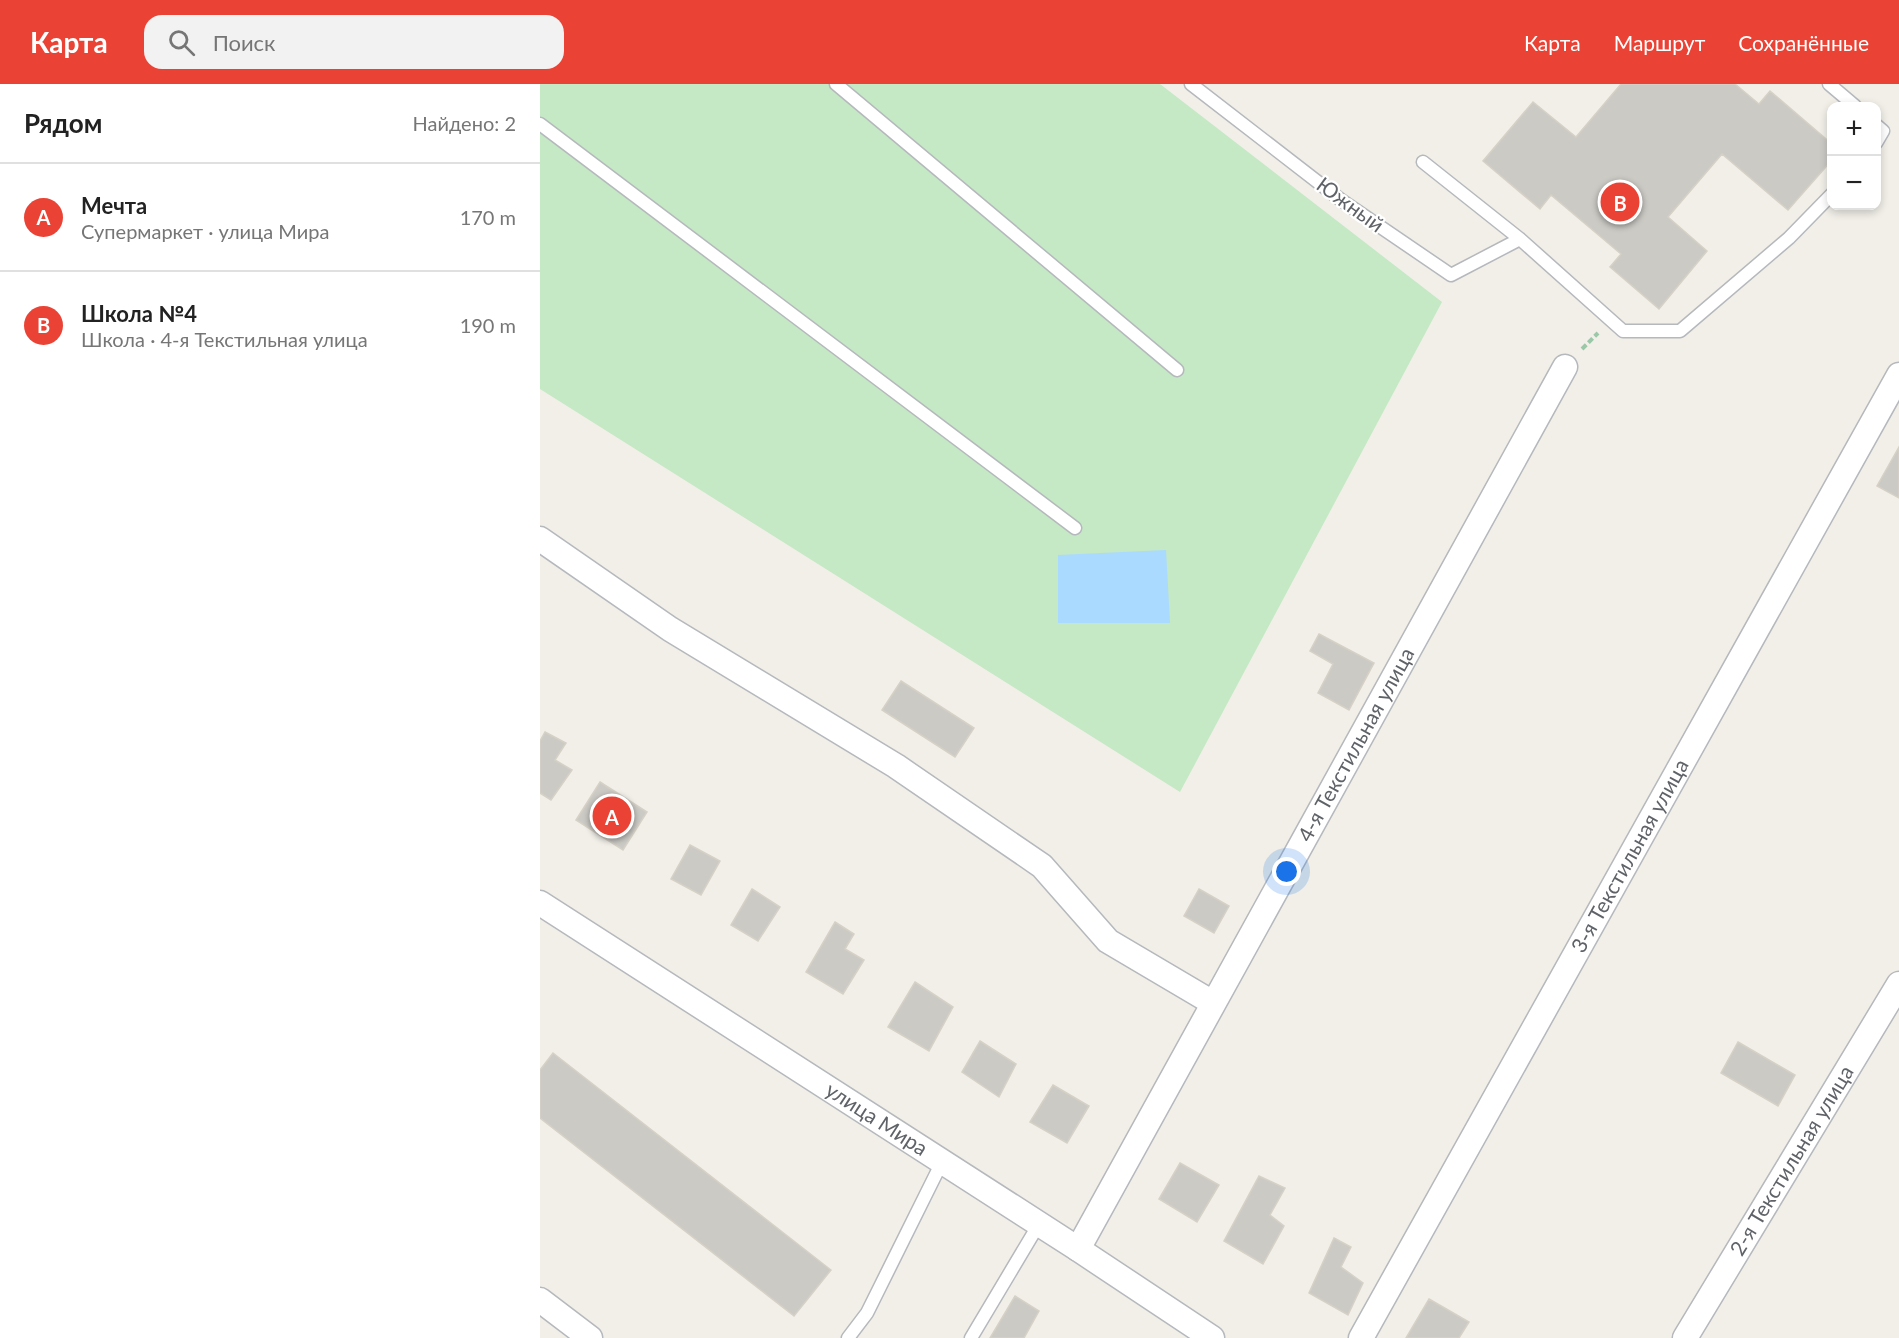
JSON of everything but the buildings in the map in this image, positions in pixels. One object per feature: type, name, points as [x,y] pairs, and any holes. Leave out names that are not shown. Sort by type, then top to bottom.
[{"type":"street","name":"4-я Текстильная улица","points":[[1078,1249],[1565,367]]},
{"type":"street","name":"3-я Текстильная улица","points":[[1361,1338],[1899,375]]},
{"type":"street","points":[[540,539],[670,629],[896,766],[1042,866],[1108,940],[1213,1003]]},
{"type":"street","name":"улица Мира","points":[[542,908],[1078,1249],[1212,1338]]},
{"type":"street","name":"2-я Текстильная улица","points":[[1685,1338],[1899,984]]},
{"type":"street","points":[[540,1300],[590,1338]]},
{"type":"lane","points":[[836,84],[1177,370]]},
{"type":"lane","name":"Южный","points":[[1191,84],[1341,200],[1451,275],[1520,239]]},
{"type":"lane","points":[[1828,84],[1850,102]]},
{"type":"lane","points":[[540,124],[1075,528]]},
{"type":"lane","points":[[1423,162],[1520,239],[1623,331],[1680,331],[1789,238],[1827,199]]},
{"type":"lane","points":[[848,1338],[867,1313],[942,1162]]},
{"type":"lane","points":[[971,1338],[1039,1224]]},
{"type":"path","points":[[1565,367],[1612,320]]},
{"type":"green space","points":[[540,84],[1160,84],[1442,302],[1180,792],[540,389]]},
{"type":"water","points":[[1166,550],[1170,623],[1058,623],[1058,555]]},
{"type":"place","name":"Школа №4","points":[[1620,202]]},
{"type":"place","name":"Мечта","points":[[612,816]]}]
